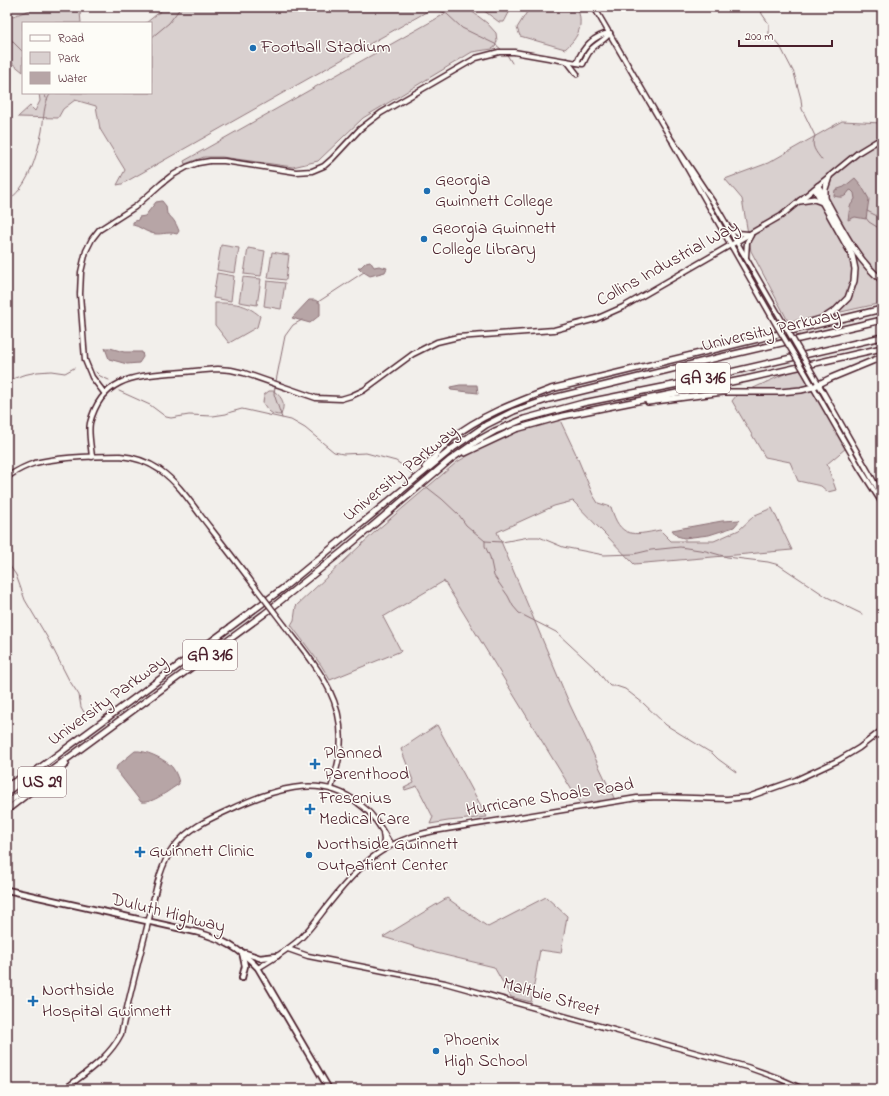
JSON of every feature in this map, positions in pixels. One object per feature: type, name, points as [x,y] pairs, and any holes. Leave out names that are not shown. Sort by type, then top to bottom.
[{"type":"highway","points":[[748,342],[824,318],[836,310],[848,298],[854,281],[855,268],[850,251],[824,201],[828,177]]},
{"type":"highway","points":[[816,187],[857,254],[882,280]]},
{"type":"highway","points":[[800,201],[814,199],[824,201]]},
{"type":"highway","points":[[414,480],[447,443],[461,432],[512,404],[565,386],[882,309]]},
{"type":"highway","name":"University Parkway","points":[[7,792],[282,590],[464,439],[486,425],[514,411],[556,397],[714,358],[882,320]]},
{"type":"highway","name":"University Parkway","points":[[7,803],[275,606],[344,550],[450,460],[477,441],[524,418],[601,398],[684,383],[882,337]]},
{"type":"highway","points":[[592,411],[746,380],[882,348]]},
{"type":"highway","points":[[450,460],[494,438],[516,429],[563,416],[723,392],[785,392],[813,387],[831,378],[882,358]]},
{"type":"highway","name":"US 29","points":[[7,810],[59,769],[76,753]]},
{"type":"highway","name":"US 29","points":[[7,786],[44,764]]},
{"type":"main road","name":"Duluth Highway","points":[[7,890],[214,937],[242,952],[258,968],[329,1089]]},
{"type":"main road","points":[[242,952],[260,958],[277,956]]},
{"type":"main road","points":[[242,952],[245,966],[242,978]]},
{"type":"street","points":[[594,7],[671,139],[713,202],[737,242],[882,496]]},
{"type":"street","points":[[577,63],[580,56],[590,43],[602,34],[610,33]]},
{"type":"street","points":[[92,456],[90,424],[95,410],[105,394],[92,377],[85,360],[80,289],[81,272],[86,251],[92,239],[99,230],[135,208],[171,176],[187,167],[198,163],[216,161],[296,172],[317,170],[332,159],[360,129],[381,113],[476,58],[494,53],[514,52],[583,64],[592,48],[606,40],[610,33]]},
{"type":"street","points":[[567,61],[580,56]]},
{"type":"street","points":[[567,61],[577,74]]},
{"type":"street","name":"Collins Industrial Way","points":[[105,394],[119,383],[134,377],[218,369],[244,373],[316,398],[341,399],[364,390],[413,354],[437,342],[458,337],[554,330],[596,319],[623,307],[781,216],[859,152],[882,138]]},
{"type":"street","points":[[671,139],[675,149],[732,245],[859,467],[882,503]]},
{"type":"street","points":[[729,229],[742,234],[751,233]]},
{"type":"street","points":[[746,258],[747,242],[751,233]]},
{"type":"street","points":[[7,477],[20,469],[38,463],[92,456],[130,457],[143,461],[172,480],[187,497],[285,626],[320,673],[328,687],[335,704],[339,721],[340,744],[338,764],[331,789]]},
{"type":"street","name":"Hurricane Shoals Road","points":[[258,968],[288,949],[309,928],[356,872],[382,850],[408,837],[434,831],[620,800],[659,797],[727,800],[748,797],[796,780],[839,760],[859,748],[882,730]]},
{"type":"street","points":[[65,1089],[113,1049],[119,1039],[160,875],[172,848],[196,826],[244,803],[289,788],[313,786],[331,789],[347,796],[362,806],[373,816],[391,845]]},
{"type":"street","points":[[382,850],[384,840],[383,831]]},
{"type":"street","name":"Maltbie Street","points":[[288,949],[308,956],[445,983],[747,1067],[803,1089]]},
{"type":"green space","points":[[39,7],[84,7],[80,12],[81,22],[22,22],[22,71],[7,59],[7,18]]},
{"type":"green space","points":[[164,7],[435,7],[122,184],[117,185],[125,170],[100,129],[96,106],[75,100],[63,109],[58,118],[18,117],[30,106],[35,111],[40,101],[39,94],[152,94],[152,22],[147,22]]},
{"type":"green space","points":[[457,7],[466,7],[487,23],[496,33],[497,41],[495,47],[492,49],[472,52],[363,118],[318,161],[293,167],[222,157],[204,157],[185,164],[184,161]]},
{"type":"green space","points":[[479,7],[512,7],[504,22],[499,22]]},
{"type":"green space","points":[[530,7],[577,7],[580,25],[574,40],[565,49],[520,36],[517,28]]},
{"type":"green space","points":[[842,121],[882,123],[882,134],[876,144],[882,153],[882,303],[809,319],[788,321],[751,251],[742,199],[725,179],[768,163]]},
{"type":"green space","points":[[221,245],[239,248],[235,273],[217,270]]},
{"type":"green space","points":[[248,248],[265,251],[261,276],[244,274]]},
{"type":"green space","points":[[272,252],[289,255],[286,280],[268,278]]},
{"type":"green space","points":[[217,273],[234,276],[231,301],[213,298]]},
{"type":"green space","points":[[243,277],[261,279],[257,305],[239,302]]},
{"type":"green space","points":[[267,281],[285,283],[281,309],[264,306]]},
{"type":"green space","points":[[215,303],[234,304],[249,308],[260,316],[257,327],[229,343],[215,325]]},
{"type":"green space","points":[[804,365],[852,443],[827,464],[836,490],[828,492],[821,486],[798,481],[790,462],[765,457],[732,401],[736,396]]},
{"type":"green space","points":[[269,391],[274,391],[282,399],[283,408],[281,415],[270,412],[263,403],[264,395]]},
{"type":"green space","points":[[559,418],[593,495],[598,503],[611,507],[619,525],[628,532],[635,534],[660,530],[671,541],[714,541],[739,530],[755,515],[772,508],[792,550],[634,564],[573,501],[554,506],[497,532],[570,705],[615,800],[581,805],[444,581],[383,617],[401,651],[330,680],[321,665],[291,625],[294,620],[296,606],[377,530],[457,462],[506,434]]},
{"type":"green space","points":[[437,725],[487,817],[430,824],[433,817],[417,786],[405,790],[404,788],[414,783],[401,749]]},
{"type":"green space","points":[[546,897],[567,916],[561,953],[540,950],[531,1002],[511,997],[494,967],[436,953],[383,937],[447,898],[488,927]]},
{"type":"water","points":[[855,178],[869,199],[866,219],[855,217],[848,220],[850,206],[855,199],[854,193],[851,190],[845,196],[839,197],[834,196],[835,190],[844,187]]},
{"type":"water","points":[[162,201],[166,206],[167,214],[173,219],[177,226],[179,231],[177,234],[154,234],[133,225],[133,222],[138,220],[139,217],[145,216],[156,202]]},
{"type":"water","points":[[370,261],[374,267],[379,266],[387,268],[385,272],[370,276],[358,267],[361,267],[366,262]]},
{"type":"water","points":[[309,300],[315,300],[320,303],[320,315],[310,323],[292,318]]},
{"type":"water","points":[[105,348],[124,352],[142,352],[143,357],[139,363],[127,364],[109,359]]},
{"type":"water","points":[[460,385],[477,385],[478,393],[451,390],[450,387]]},
{"type":"water","points":[[740,520],[734,527],[709,535],[684,538],[677,536],[672,530],[722,521]]},
{"type":"water","points":[[135,751],[148,753],[167,762],[175,771],[179,784],[156,799],[141,802],[116,770],[117,766]]},
{"type":"waterway","points":[[152,37],[169,23],[181,7]]},
{"type":"waterway","points":[[432,7],[447,14],[462,28],[495,44],[502,50]]},
{"type":"waterway","points":[[760,7],[762,14],[769,24],[769,34],[780,46],[794,73],[802,109],[815,136],[813,146],[822,160]]},
{"type":"waterway","points":[[7,34],[22,51]]},
{"type":"waterway","points":[[506,53],[512,63]]},
{"type":"waterway","points":[[44,94],[46,98]]},
{"type":"waterway","points":[[7,203],[20,189],[31,169],[42,131],[46,101],[50,94]]},
{"type":"waterway","points":[[867,211],[879,217],[882,226]]},
{"type":"waterway","points":[[866,218],[869,222],[882,230]]},
{"type":"waterway","points":[[318,302],[364,272]]},
{"type":"waterway","points":[[276,381],[285,336],[293,325],[302,320]]},
{"type":"waterway","points":[[7,381],[37,372],[51,371],[65,373],[74,368]]},
{"type":"waterway","points":[[96,372],[100,376],[109,380]]},
{"type":"waterway","points":[[275,387],[274,394],[282,418]]},
{"type":"waterway","points":[[119,391],[150,405],[166,417],[171,418],[189,415],[213,416],[242,409],[291,420],[305,428],[334,452],[343,454],[366,453],[396,461],[414,476]]},
{"type":"waterway","points":[[424,485],[442,499],[459,515],[466,525],[485,541],[502,542],[529,537],[539,537],[563,547],[604,555],[634,554],[651,550],[680,547],[706,551],[727,557],[768,562],[779,565],[827,597],[862,614]]},
{"type":"waterway","points":[[485,541],[485,546],[490,557],[494,576],[519,613],[556,632],[596,669],[610,686],[625,689],[643,703],[666,725],[712,753],[736,772]]},
{"type":"waterway","points":[[7,562],[16,575],[25,600],[47,637],[69,680],[79,695],[81,707],[85,714]]},
{"type":"place","name":"Football Stadium","points":[[253,48]]},
{"type":"place","name":"Georgia Gwinnett College","points":[[427,191]]},
{"type":"place","name":"Georgia Gwinnett College Library","points":[[424,239]]},
{"type":"place","name":"Planned Parenthood","points":[[315,764]]},
{"type":"place","name":"Fresenius Medical Care","points":[[310,809]]},
{"type":"place","name":"Gwinnett Clinic","points":[[140,852]]},
{"type":"place","name":"Northside Gwinnett Outpatient Center","points":[[309,855]]},
{"type":"place","name":"Northside Hospital Gwinnett","points":[[33,1001]]},
{"type":"place","name":"Phoenix High School","points":[[436,1051]]}]
